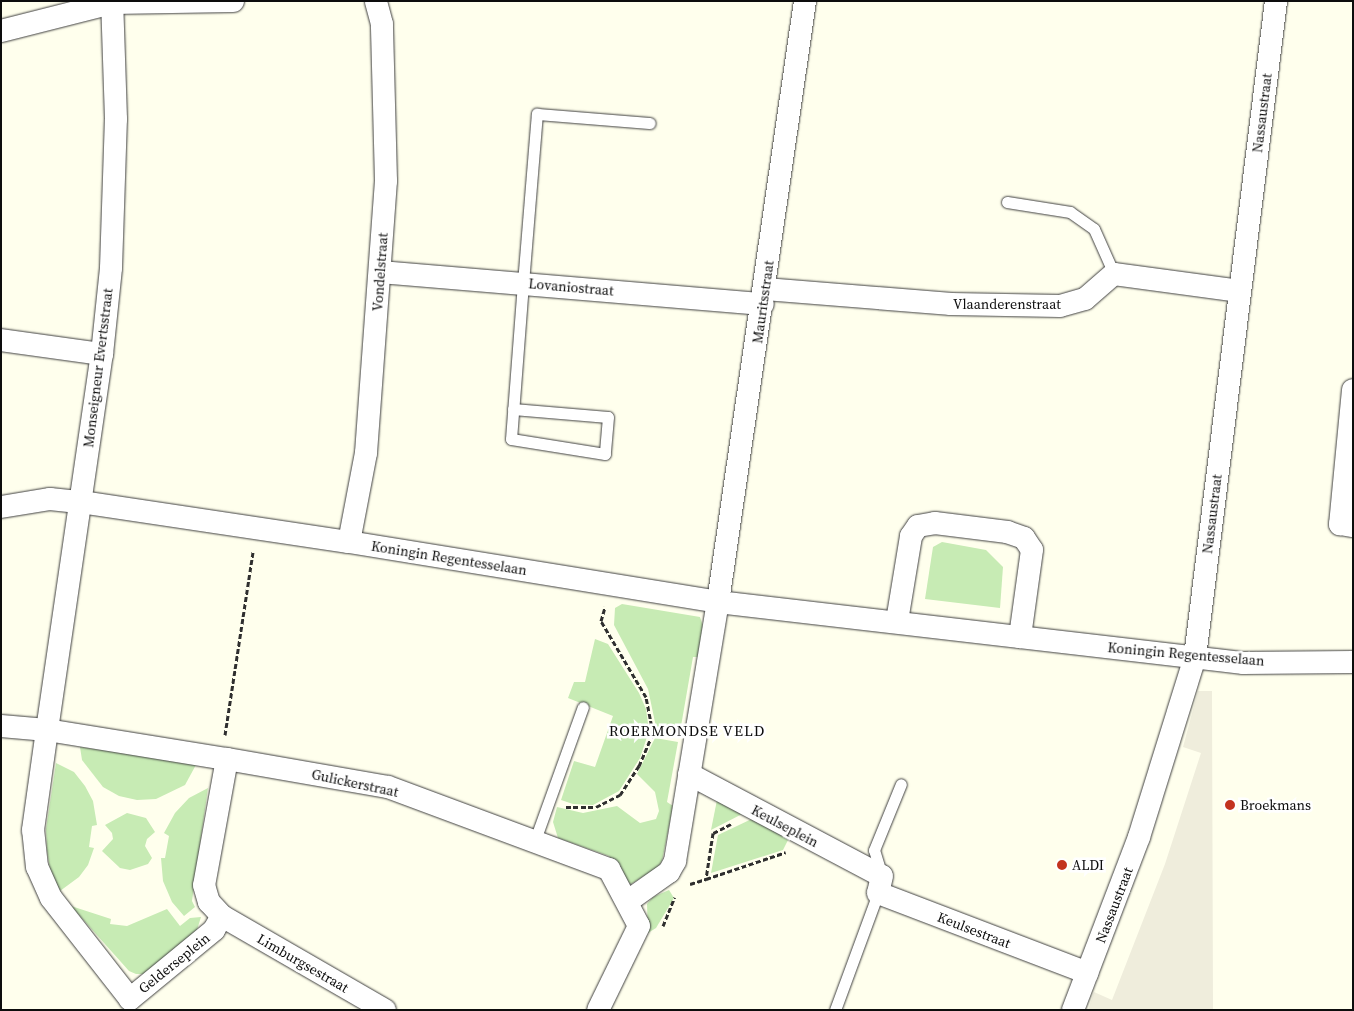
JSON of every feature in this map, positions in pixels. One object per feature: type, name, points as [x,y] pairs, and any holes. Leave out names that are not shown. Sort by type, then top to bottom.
[{"type":"street","points":[[1,31],[112,2],[233,1]]},
{"type":"street","name":"Vondelstraat","points":[[349,542],[366,452],[386,181],[382,24],[376,1]]},
{"type":"street","name":"Mauritsstraat","points":[[718,602],[764,296],[805,1]]},
{"type":"street","name":"Nassaustraat","points":[[1073,1010],[1139,837],[1195,657],[1276,1]]},
{"type":"street","name":"Monseigneur Evertsstraat","points":[[47,730],[102,354],[115,184],[112,2]]},
{"type":"street","name":"Lovaniostraat","points":[[380,272],[523,283],[764,296]]},
{"type":"street","points":[[1114,274],[1240,291]]},
{"type":"street","name":"Vlaanderenstraat","points":[[764,296],[951,304],[1060,306],[1085,299],[1114,274]]},
{"type":"street","points":[[1,340],[102,354]]},
{"type":"street","points":[[1353,390],[1340,524],[1353,526]]},
{"type":"street","name":"Koningin Regentesselaan","points":[[1,507],[50,500],[80,502],[349,542],[718,602],[897,621],[1244,663],[1353,662]]},
{"type":"street","points":[[897,621],[911,536],[918,526],[944,524],[1008,532],[1024,538],[1032,550],[1020,637]]},
{"type":"street","points":[[598,1010],[639,926],[628,901],[669,872],[675,861],[718,602]]},
{"type":"street","points":[[1,726],[47,730],[224,758],[204,885],[209,902],[222,916]]},
{"type":"street","name":"Gelderseplein","points":[[47,730],[33,830],[36,867],[51,898],[129,1006],[214,930],[222,916]]},
{"type":"street","name":"Gulickerstraat","points":[[224,758],[388,787],[609,869],[628,901]]},
{"type":"street","name":"Keulseplein","points":[[689,774],[815,842],[880,885]]},
{"type":"street","name":"Keulsestraat","points":[[880,885],[1087,973]]},
{"type":"street","name":"Limburgsestraat","points":[[222,916],[385,1010]]},
{"type":"lane","points":[[513,409],[608,417],[605,454],[511,439],[513,409],[536,114],[650,123]]},
{"type":"lane","points":[[1007,202],[1070,212],[1094,229],[1114,274]]},
{"type":"lane","points":[[535,840],[583,707]]},
{"type":"lane","points":[[835,1010],[880,885],[874,850],[901,784]]},
{"type":"path","points":[[224,758],[256,528]]},
{"type":"path","points":[[548,801],[587,809],[606,804],[626,788],[650,743],[653,723],[646,697],[600,621],[612,584]]},
{"type":"path","points":[[706,879],[713,833],[756,810]]},
{"type":"path","points":[[688,885],[815,842]]},
{"type":"path","points":[[635,935],[645,938],[662,927],[679,888]]},
{"type":"green space","points":[[942,542],[986,550],[1003,567],[1000,608],[925,599],[933,547]]},
{"type":"green space","points":[[622,604],[700,617],[703,626],[700,657],[693,657],[680,732],[656,727],[648,689],[614,625],[615,608]]},
{"type":"green space","points":[[595,639],[608,644],[639,693],[646,709],[649,731],[640,758],[619,791],[593,805],[573,804],[561,800],[574,761],[595,767],[613,716],[568,698],[574,682],[585,682]]},
{"type":"green space","points":[[655,738],[678,742],[667,802],[673,806],[662,861],[657,868],[631,884],[626,882],[609,856],[558,838],[553,822],[557,807],[583,813],[617,806],[640,823],[656,819],[659,811],[655,792],[637,774]]},
{"type":"green space","points":[[80,747],[197,763],[185,785],[156,799],[137,800],[119,796],[103,787],[82,760]]},
{"type":"green space","points":[[56,763],[74,772],[85,786],[93,801],[97,825],[92,826],[89,847],[94,848],[88,865],[79,877],[60,891],[50,870],[46,829]]},
{"type":"green space","points":[[208,788],[192,901],[195,907],[184,916],[172,902],[163,881],[161,858],[165,858],[169,836],[164,833],[175,813],[189,798]]},
{"type":"green space","points":[[718,795],[748,811],[711,830]]},
{"type":"green space","points":[[127,813],[146,818],[155,832],[147,839],[145,846],[152,858],[148,864],[130,870],[120,868],[102,851],[113,839],[112,833],[105,825]]},
{"type":"green space","points":[[758,816],[791,834],[783,850],[711,873],[718,835]]},
{"type":"green space","points":[[669,890],[674,898],[656,928],[648,933],[647,904],[653,897]]},
{"type":"green space","points":[[71,906],[111,919],[110,924],[127,926],[167,909],[180,926],[190,918],[201,917],[196,933],[146,974],[136,974],[129,971]]},
{"type":"shaded area","points":[[1198,691],[1212,691],[1213,1010],[1088,1010],[1094,992],[1112,1000],[1165,864],[1201,753],[1183,747]]},
{"type":"place","name":"Broekmans","points":[[1230,805]]},
{"type":"place","name":"ALDI","points":[[1062,865]]},
{"type":"district","name":"ROERMONDSE VELD","points":[[687,731]]}]
